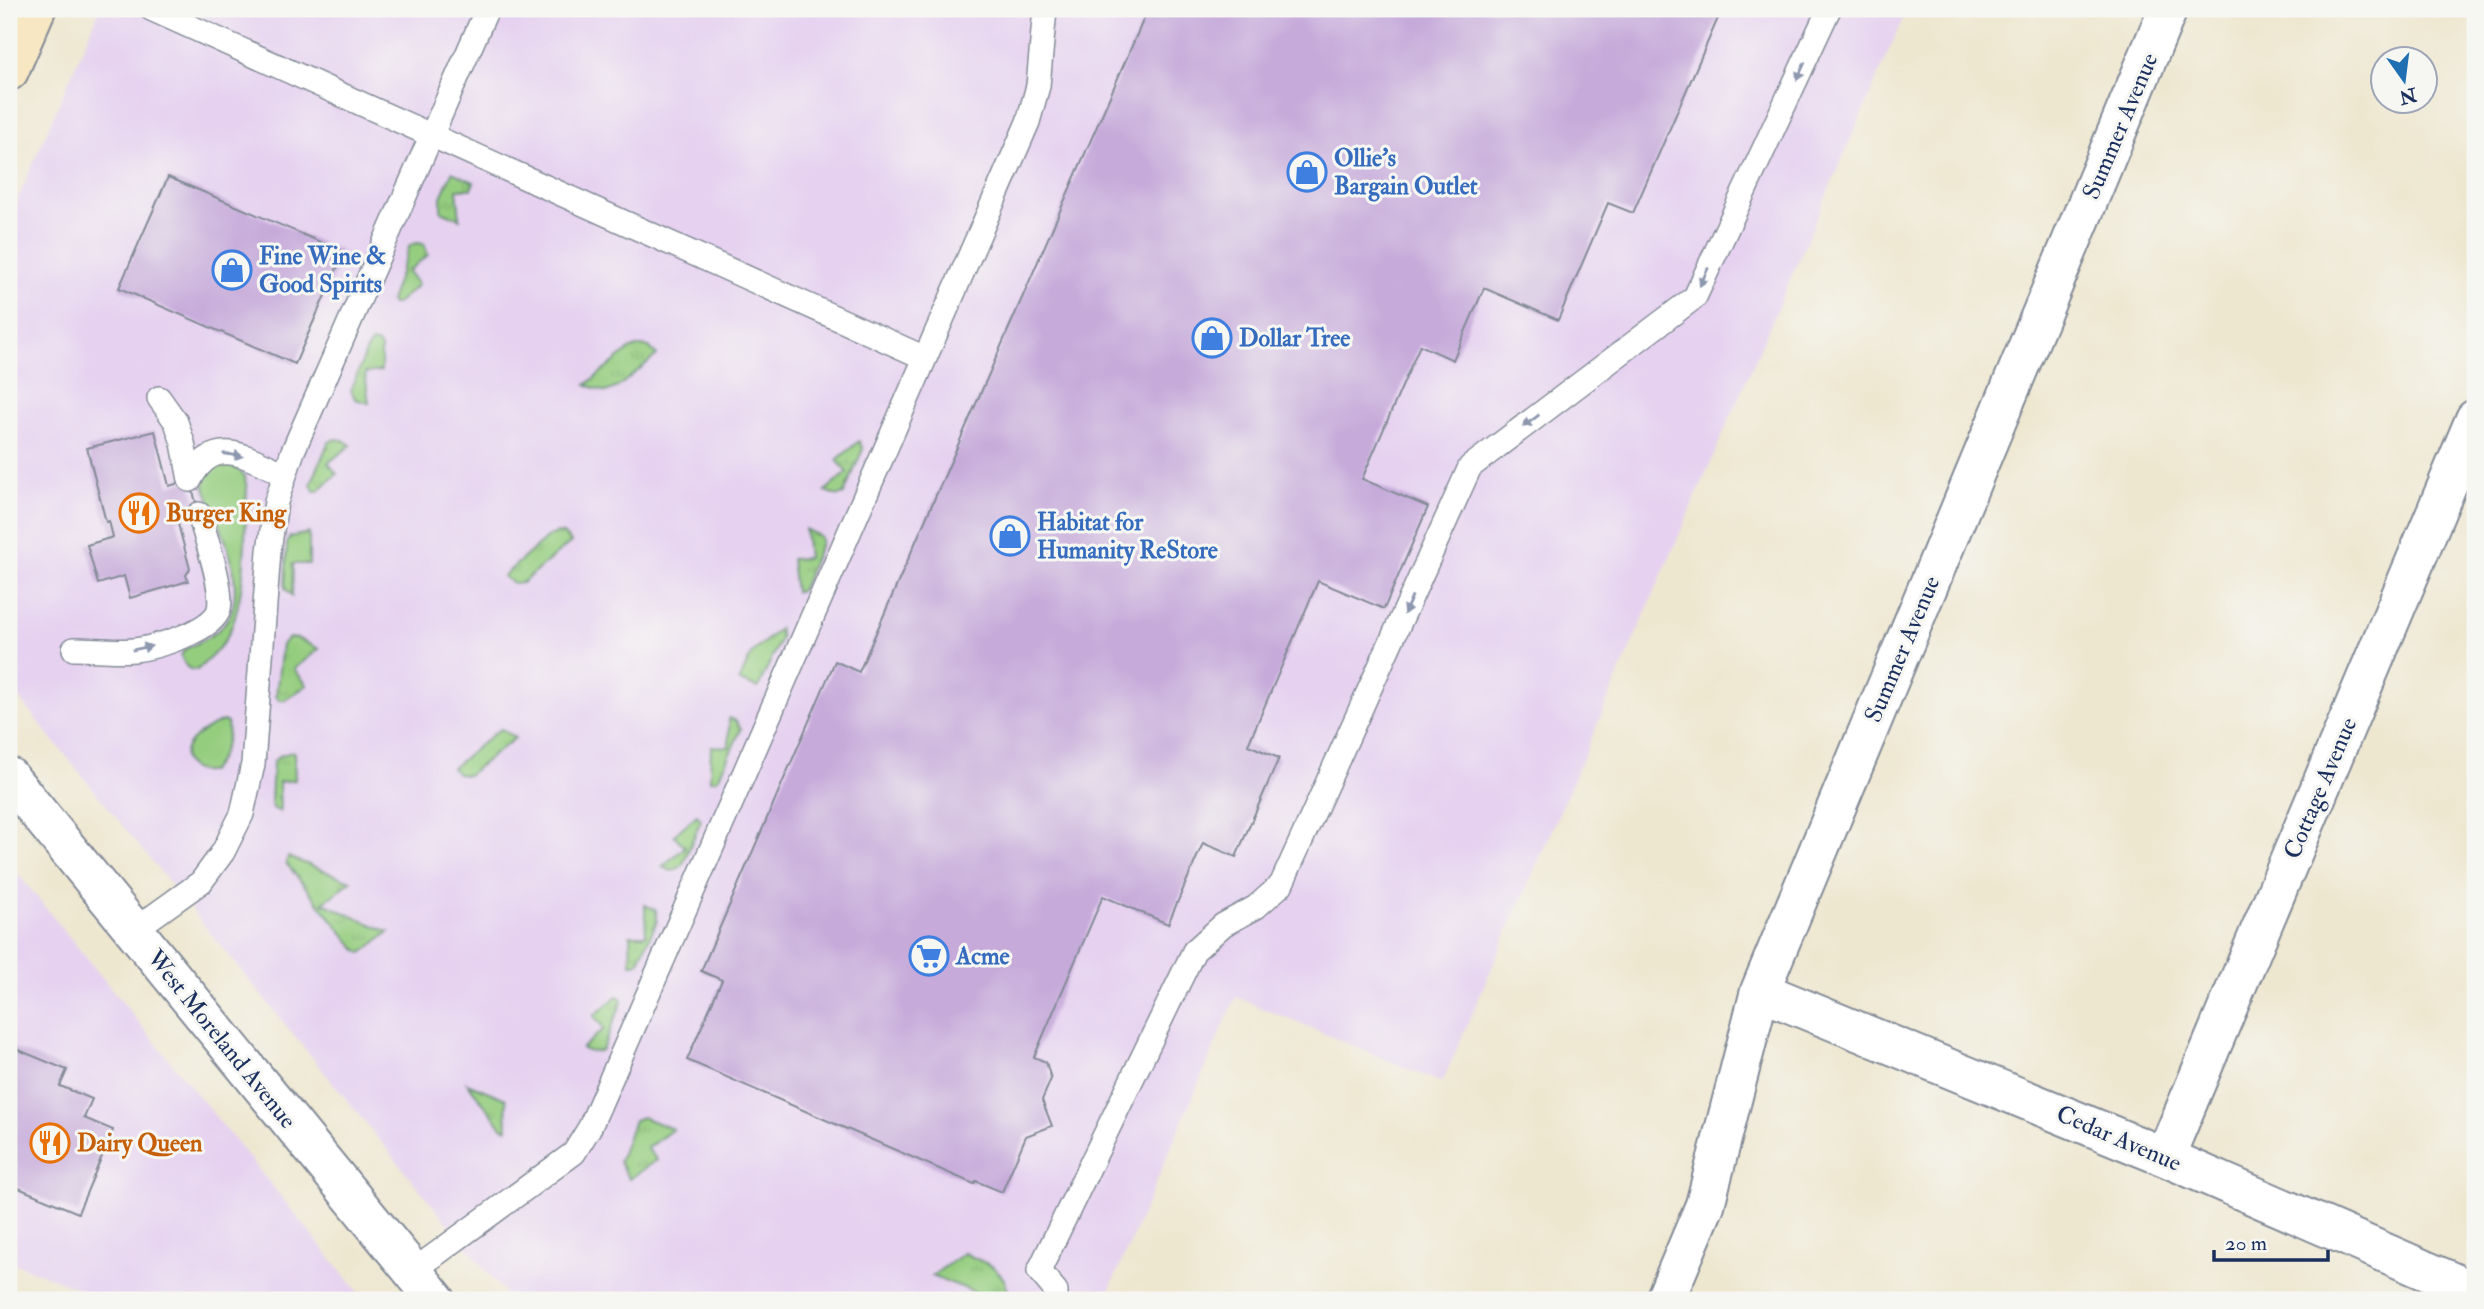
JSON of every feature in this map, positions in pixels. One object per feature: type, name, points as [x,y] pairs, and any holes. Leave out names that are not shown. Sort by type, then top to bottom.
[{"type":"main road","points":[[9,71],[36,9]]},
{"type":"street","name":"Summer Avenue","points":[[1665,1300],[1705,1205],[1759,991],[2168,9]]},
{"type":"street","name":"Cottage Avenue","points":[[2165,1157],[2475,419]]},
{"type":"street","name":"West Moreland Avenue","points":[[9,777],[424,1286]]},
{"type":"street","name":"Cedar Avenue","points":[[1759,991],[2165,1157],[2475,1292]]},
{"type":"lane","points":[[151,9],[925,358]]},
{"type":"lane","points":[[134,930],[201,881],[223,852],[242,814],[253,764],[269,551],[276,502],[293,451],[487,9]]},
{"type":"lane","points":[[424,1286],[574,1153],[590,1127],[1028,122],[1038,86],[1045,9]]},
{"type":"lane","points":[[1056,1300],[1056,1291],[1039,1271],[1194,951],[1223,925],[1256,907],[1281,885],[1470,467],[1695,297],[1829,9]]},
{"type":"lane","points":[[159,398],[176,422],[190,480],[198,465],[214,453],[236,453],[285,474]]},
{"type":"lane","points":[[74,649],[135,650],[180,638],[212,622],[219,609],[218,583],[199,514]]},
{"type":"shaded area","points":[[100,9],[1907,9],[1442,1083],[1236,997],[1105,1300],[510,1300],[9,686],[9,219]]},
{"type":"shaded area","points":[[9,863],[365,1300],[106,1300],[9,1261]]},
{"type":"green space","points":[[452,172],[474,182],[471,189],[457,189],[460,219],[441,211],[441,197]]},
{"type":"green space","points":[[424,244],[428,255],[408,271],[418,285],[396,304],[392,304],[390,301],[410,245]]},
{"type":"green space","points":[[372,343],[377,343],[381,348],[381,371],[365,373],[369,403],[355,399],[351,390]]},
{"type":"green space","points":[[640,346],[649,347],[657,355],[618,387],[606,392],[586,385],[629,350]]},
{"type":"green space","points":[[335,439],[351,445],[328,463],[337,474],[318,491],[314,491],[311,484],[328,443]]},
{"type":"green space","points":[[859,441],[863,449],[844,494],[838,496],[825,491],[847,473],[837,460]]},
{"type":"green space","points":[[218,465],[232,465],[244,475],[247,488],[242,581],[229,633],[211,657],[194,670],[189,668],[181,656],[184,650],[217,631],[229,617],[234,599],[235,580],[231,560],[204,485],[206,474]]},
{"type":"green space","points":[[805,529],[821,537],[821,543],[802,589],[795,592],[791,559],[808,558]]},
{"type":"green space","points":[[309,533],[309,564],[293,564],[292,596],[285,588],[287,542],[290,537]]},
{"type":"green space","points":[[558,533],[571,542],[522,583],[512,582],[503,576],[549,536]]},
{"type":"green space","points":[[779,629],[781,638],[758,688],[739,681],[752,653]]},
{"type":"green space","points":[[289,638],[297,638],[319,649],[294,669],[307,685],[285,700],[279,700],[276,696],[282,644]]},
{"type":"green space","points":[[729,718],[736,721],[741,729],[719,777],[710,780],[711,746],[729,747]]},
{"type":"green space","points":[[223,721],[227,723],[224,749],[210,772],[200,771],[187,764],[184,755],[192,740]]},
{"type":"green space","points":[[502,729],[515,738],[468,775],[458,774],[452,768],[497,731]]},
{"type":"green space","points":[[294,751],[295,780],[279,782],[280,812],[273,808],[271,802],[273,762],[279,756]]},
{"type":"green space","points":[[697,815],[701,820],[682,866],[672,871],[662,867],[685,847],[674,835]]},
{"type":"green space","points":[[288,857],[351,881],[323,903],[389,932],[362,953],[356,949],[286,863]]},
{"type":"green space","points":[[645,905],[656,910],[657,921],[638,963],[631,964],[630,935],[646,935]]},
{"type":"green space","points":[[617,996],[622,1002],[602,1050],[595,1052],[582,1048],[604,1029],[594,1016]]},
{"type":"green space","points":[[467,1083],[506,1099],[507,1129],[502,1127]]},
{"type":"green space","points":[[642,1117],[673,1129],[647,1148],[657,1160],[629,1179],[619,1162],[634,1120]]},
{"type":"green space","points":[[964,1253],[994,1267],[1004,1279],[1011,1300],[996,1300],[932,1276]]},
{"type":"building","points":[[1148,9],[1722,9],[1633,213],[1608,203],[1558,320],[1484,288],[1453,360],[1420,345],[1362,479],[1428,507],[1384,609],[1318,581],[1248,745],[1279,758],[1236,857],[1203,843],[1168,924],[1103,896],[1034,1057],[1046,1062],[1051,1079],[1042,1100],[1052,1126],[1026,1136],[1002,1192],[976,1181],[974,1184],[687,1060],[722,980],[701,971],[835,661],[859,672]]},
{"type":"building","name":"Fine Wine & Good Spirits","points":[[168,177],[344,252],[295,364],[119,288]]},
{"type":"building","name":"Burger King","points":[[155,431],[169,486],[190,480],[199,514],[177,520],[190,569],[186,575],[188,581],[130,598],[124,576],[98,584],[87,545],[113,537],[109,521],[106,522],[87,448]]},
{"type":"building","points":[[9,1046],[67,1070],[60,1086],[92,1099],[84,1118],[113,1130],[78,1213],[9,1184]]},
{"type":"place","name":"Ollie's Bargain Outlet","points":[[1307,172]]},
{"type":"place","name":"Fine Wine & Good Spirits","points":[[232,270]]},
{"type":"place","name":"Dollar Tree","points":[[1212,338]]},
{"type":"place","name":"Burger King","points":[[139,513]]},
{"type":"place","name":"Habitat for Humanity ReStore","points":[[1010,536]]},
{"type":"place","name":"Acme","points":[[929,956]]},
{"type":"place","name":"Dairy Queen","points":[[50,1143]]}]
